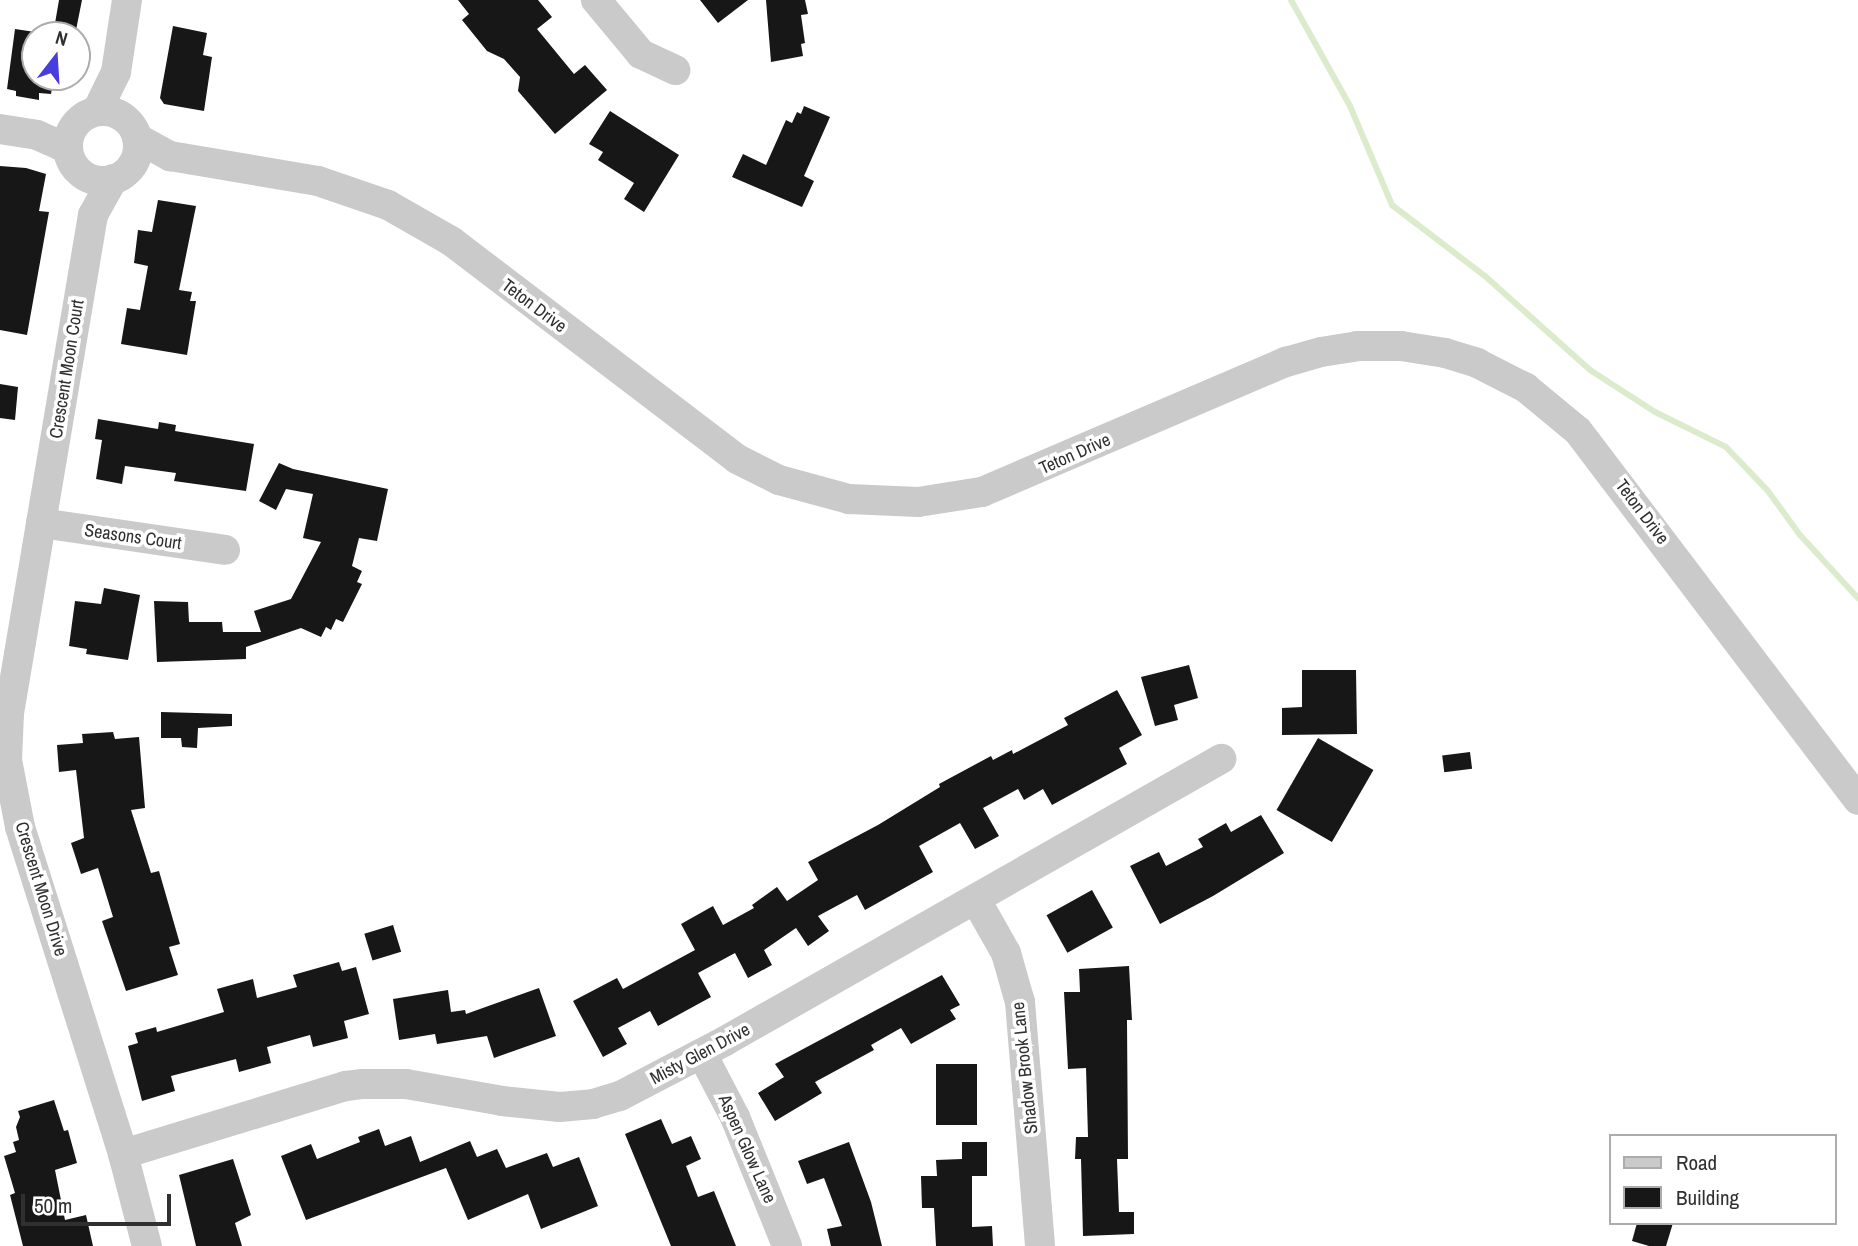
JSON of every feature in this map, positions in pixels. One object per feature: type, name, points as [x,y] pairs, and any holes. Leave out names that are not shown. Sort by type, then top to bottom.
[{"type":"street","name":"Crescent Moon Court","points":[[41,523],[107,140],[127,0]]},
{"type":"street","points":[[596,0],[641,54],[675,70]]},
{"type":"street","points":[[0,129],[37,135],[107,140]]},
{"type":"street","name":"Crescent Moon Court","points":[[93,215],[83,175],[99,181],[107,140]]},
{"type":"street","name":"Teton Drive","points":[[107,140],[170,156],[318,181],[388,205],[451,242],[737,459],[779,480],[849,499],[918,502],[982,492],[1286,362],[1321,352],[1357,346],[1401,346],[1445,353],[1477,363],[1541,398],[1578,431],[1858,800]]},
{"type":"street","name":"Seasons Court","points":[[41,523],[225,550]]},
{"type":"street","name":"Crescent Moon Drive","points":[[41,523],[9,713],[7,760],[20,827],[123,1154],[147,1246]]},
{"type":"street","name":"Misty Glen Drive","points":[[123,1154],[346,1086],[363,1084],[406,1084],[532,1105],[593,1104],[620,1096],[702,1054],[1221,759]]},
{"type":"street","name":"Shadow Brook Lane","points":[[976,900],[1006,953],[1020,1002],[1040,1246]]},
{"type":"street","name":"Aspen Glow Lane","points":[[702,1054],[735,1117],[787,1246]]},
{"type":"building","points":[[59,0],[82,0],[78,21],[55,21]]},
{"type":"building","points":[[458,0],[538,0],[552,17],[537,29],[574,74],[585,65],[607,90],[555,134],[518,91],[520,77],[504,59],[487,51],[462,20],[469,14]]},
{"type":"building","points":[[700,0],[748,0],[718,23]]},
{"type":"building","points":[[766,0],[805,0],[808,14],[801,15],[805,43],[801,44],[803,56],[771,62]]},
{"type":"building","points":[[173,26],[207,33],[203,55],[212,57],[204,111],[164,104],[160,98]]},
{"type":"building","points":[[15,29],[21,30],[21,91],[52,91],[51,94],[39,93],[39,100],[16,96],[16,91],[7,89]]},
{"type":"building","points":[[804,106],[830,117],[804,176],[814,181],[802,207],[732,177],[743,154],[766,165],[786,120],[792,123],[797,112],[801,114]]},
{"type":"building","points":[[610,111],[679,155],[644,212],[624,199],[634,183],[598,160],[603,152],[589,144]]},
{"type":"building","points":[[0,166],[26,168],[46,174],[39,211],[49,212],[27,335],[0,330]]},
{"type":"building","points":[[158,200],[196,206],[179,290],[192,292],[190,301],[196,301],[187,355],[121,344],[127,308],[140,310],[148,266],[134,263],[138,230],[152,232]]},
{"type":"building","points":[[0,384],[18,387],[15,420],[0,418]]},
{"type":"building","points":[[98,419],[158,429],[159,422],[176,425],[175,431],[254,444],[246,491],[174,481],[176,473],[125,466],[122,484],[96,479],[102,440],[95,439]]},
{"type":"building","points":[[279,463],[293,469],[388,489],[377,541],[359,538],[352,566],[362,571],[357,582],[362,584],[343,622],[336,619],[331,630],[326,627],[321,637],[301,628],[246,647],[246,659],[157,662],[154,601],[188,602],[189,622],[222,622],[223,632],[261,632],[254,611],[291,599],[321,542],[303,538],[313,494],[286,489],[276,510],[259,501]]},
{"type":"building","points":[[104,588],[140,595],[128,660],[86,654],[87,649],[69,646],[75,601],[101,604]]},
{"type":"building","points":[[1189,665],[1198,698],[1174,705],[1178,720],[1155,726],[1141,677]]},
{"type":"building","points":[[1302,670],[1356,670],[1357,734],[1282,735],[1282,708],[1302,707]]},
{"type":"building","points":[[1117,690],[1142,735],[1119,748],[1127,764],[1052,805],[1043,789],[1024,800],[1018,789],[983,808],[999,836],[975,849],[960,823],[919,846],[933,872],[865,910],[857,895],[818,916],[829,931],[808,946],[796,928],[764,950],[772,965],[748,978],[735,953],[698,973],[711,997],[658,1026],[650,1011],[618,1028],[627,1044],[603,1057],[573,1001],[617,978],[623,989],[695,950],[681,924],[713,906],[723,925],[754,908],[752,905],[777,887],[787,901],[818,880],[808,862],[878,825],[940,787],[939,784],[991,756],[993,760],[1012,750],[1013,754],[1068,725],[1064,718]]},
{"type":"building","points":[[161,712],[232,714],[232,726],[198,728],[197,748],[182,747],[181,738],[161,738]]},
{"type":"building","points":[[113,732],[115,739],[139,737],[145,808],[131,810],[151,873],[159,871],[180,944],[169,947],[178,975],[126,991],[102,921],[113,917],[98,868],[81,874],[71,843],[84,838],[76,770],[59,772],[57,745],[83,743],[82,734]]},
{"type":"building","points":[[1318,738],[1373,770],[1332,842],[1276,810]]},
{"type":"building","points":[[1470,752],[1472,769],[1444,772],[1442,755]]},
{"type":"building","points":[[1261,815],[1284,853],[1160,924],[1130,866],[1159,852],[1166,866],[1203,847],[1198,839],[1226,823],[1231,832]]},
{"type":"building","points":[[1092,890],[1113,928],[1067,953],[1047,915]]},
{"type":"building","points":[[393,925],[401,952],[372,961],[364,934]]},
{"type":"building","points":[[339,962],[342,971],[356,967],[369,1014],[344,1021],[348,1038],[313,1047],[310,1035],[267,1047],[271,1063],[239,1072],[236,1059],[171,1076],[175,1091],[142,1101],[128,1046],[138,1043],[135,1033],[156,1027],[157,1032],[224,1012],[217,989],[253,979],[257,998],[297,987],[293,975]]},
{"type":"building","points":[[1129,966],[1132,1020],[1127,1020],[1128,1159],[1117,1159],[1119,1212],[1134,1212],[1134,1234],[1083,1236],[1081,1159],[1075,1159],[1076,1137],[1088,1137],[1086,1068],[1068,1069],[1064,992],[1080,992],[1079,969]]},
{"type":"building","points":[[942,975],[960,1005],[950,1010],[956,1019],[911,1044],[901,1028],[871,1045],[874,1050],[815,1082],[822,1093],[775,1121],[758,1093],[784,1077],[775,1064]]},
{"type":"building","points":[[539,988],[556,1036],[494,1058],[487,1036],[437,1044],[435,1034],[399,1040],[393,999],[448,990],[451,1012],[465,1010],[466,1014]]},
{"type":"building","points":[[936,1064],[977,1064],[977,1125],[936,1125]]},
{"type":"building","points":[[54,1100],[64,1131],[68,1130],[77,1163],[55,1170],[65,1220],[86,1215],[93,1246],[23,1246],[10,1195],[15,1193],[4,1156],[16,1152],[13,1142],[19,1140],[16,1127],[20,1117],[18,1111]]},
{"type":"building","points":[[661,1119],[672,1144],[691,1136],[701,1159],[686,1166],[698,1197],[714,1191],[736,1246],[671,1246],[625,1134]]},
{"type":"building","points":[[379,1129],[385,1146],[411,1136],[420,1162],[470,1141],[477,1157],[497,1149],[506,1168],[547,1153],[553,1167],[579,1157],[598,1206],[541,1229],[528,1194],[468,1220],[446,1168],[306,1220],[281,1156],[311,1144],[317,1159],[360,1142],[358,1137]]},
{"type":"building","points":[[849,1142],[871,1202],[882,1246],[831,1246],[827,1229],[842,1226],[824,1178],[807,1184],[798,1161]]},
{"type":"building","points":[[962,1142],[987,1142],[987,1176],[972,1176],[972,1227],[992,1226],[993,1246],[936,1246],[934,1208],[922,1208],[921,1176],[937,1176],[936,1160],[962,1159]]},
{"type":"building","points":[[233,1159],[251,1215],[235,1223],[242,1246],[196,1246],[179,1175]]},
{"type":"building","points":[[1636,1225],[1672,1225],[1666,1246],[1649,1246],[1632,1241]]},
{"type":"waterway","points":[[1291,0],[1350,106],[1392,205],[1485,276],[1590,370],[1655,412],[1726,447],[1768,491],[1800,535],[1858,598]]}]
